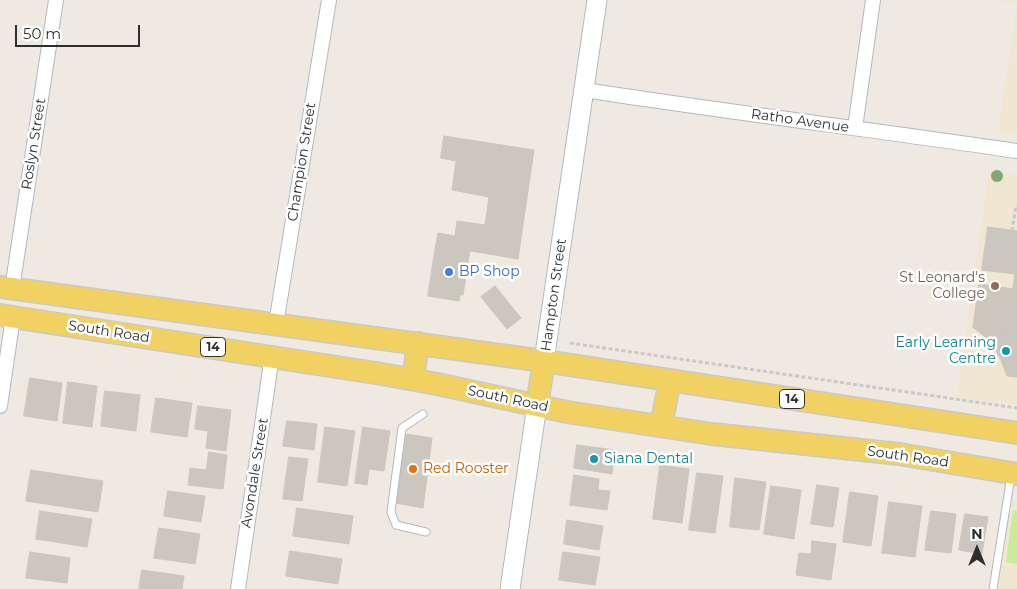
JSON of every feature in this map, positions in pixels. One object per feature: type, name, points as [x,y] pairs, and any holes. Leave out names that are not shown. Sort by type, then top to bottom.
[{"type":"main road","name":"Hampton Street","points":[[510,589],[597,0]]},
{"type":"main road","points":[[6,288],[6,316]]},
{"type":"main road","name":"South Road","points":[[6,288],[544,361],[1017,433]]},
{"type":"main road","name":"South Road","points":[[6,316],[413,379],[567,412],[721,435],[899,454],[1014,473]]},
{"type":"main road","points":[[413,379],[418,343]]},
{"type":"main road","points":[[661,426],[670,380]]},
{"type":"street","name":"Roslyn Street","points":[[6,288],[56,0]]},
{"type":"street","name":"Champion Street","points":[[276,324],[329,0]]},
{"type":"street","points":[[855,128],[873,0]]},
{"type":"street","name":"Ratho Avenue","points":[[584,90],[1017,151]]},
{"type":"street","points":[[0,406],[6,316]]},
{"type":"street","name":"Avondale Street","points":[[238,589],[272,356]]},
{"type":"lane","points":[[422,414],[402,428],[391,512],[396,525],[426,532]]},
{"type":"lane","points":[[993,589],[1014,473]]},
{"type":"path","points":[[1012,231],[1017,206]]},
{"type":"path","points":[[570,343],[1017,408]]},
{"type":"shaded area","points":[[995,0],[1017,0],[1017,4]]},
{"type":"shaded area","points":[[1017,4],[1017,135],[998,132]]},
{"type":"shaded area","name":"St Leonard's College","points":[[989,171],[1017,175],[1017,405],[957,397]]},
{"type":"shaded area","points":[[1012,500],[1017,500],[1017,589],[998,589]]},
{"type":"green space","points":[[1013,510],[1017,511],[1017,564],[1006,562]]},
{"type":"building","points":[[444,136],[534,150],[518,259],[436,245],[438,233],[455,236],[457,221],[485,225],[489,197],[452,190],[456,161],[441,158]]},
{"type":"building","points":[[988,227],[1017,231],[1017,339],[1006,338],[1007,331],[973,327],[979,284],[1013,289],[1015,274],[982,270]]},
{"type":"building","name":"BP Shop","points":[[436,245],[470,250],[463,295],[460,295],[459,301],[428,296]]},
{"type":"building","points":[[495,286],[521,318],[507,329],[481,297]]},
{"type":"building","name":"Early Learning Centre","points":[[973,327],[1007,331],[1006,338],[1017,339],[1017,377],[1007,376],[995,349]]},
{"type":"building","points":[[30,378],[62,383],[57,421],[24,416]]},
{"type":"building","points":[[68,382],[97,386],[92,427],[63,423]]},
{"type":"building","points":[[105,391],[140,395],[136,431],[101,426]]},
{"type":"building","points":[[156,398],[192,403],[187,437],[151,432]]},
{"type":"building","points":[[198,406],[231,410],[226,451],[206,448],[208,431],[195,429]]},
{"type":"building","points":[[287,421],[317,424],[314,450],[283,446]]},
{"type":"building","points":[[325,427],[355,431],[347,486],[318,482]]},
{"type":"building","points":[[363,427],[390,431],[384,471],[369,469],[367,485],[355,483]]},
{"type":"building","points":[[406,434],[432,438],[423,508],[395,503]]},
{"type":"building","name":"Siana Dental","points":[[577,445],[615,450],[612,474],[574,468]]},
{"type":"building","points":[[209,452],[227,455],[223,489],[188,485],[190,468],[206,470]]},
{"type":"building","points":[[289,457],[308,459],[302,501],[283,499]]},
{"type":"building","points":[[660,465],[689,469],[682,523],[653,519]]},
{"type":"building","points":[[31,470],[103,481],[98,512],[26,501]]},
{"type":"building","points":[[697,473],[723,476],[715,533],[689,530]]},
{"type":"building","points":[[574,475],[599,479],[598,490],[610,491],[607,510],[570,505]]},
{"type":"building","points":[[735,478],[766,482],[759,530],[730,527]]},
{"type":"building","points":[[817,485],[839,488],[833,527],[811,524]]},
{"type":"building","points":[[771,486],[801,490],[794,539],[764,534]]},
{"type":"building","points":[[168,491],[205,496],[201,522],[164,516]]},
{"type":"building","points":[[850,492],[878,496],[871,546],[843,542]]},
{"type":"building","points":[[889,502],[922,506],[915,557],[882,553]]},
{"type":"building","points":[[297,508],[353,516],[349,544],[293,536]]},
{"type":"building","points":[[40,511],[92,519],[87,547],[36,539]]},
{"type":"building","points":[[931,511],[956,514],[951,553],[925,550]]},
{"type":"building","points":[[965,514],[988,517],[982,554],[959,550]]},
{"type":"building","points":[[567,520],[603,526],[599,550],[564,544]]},
{"type":"building","points":[[159,528],[200,534],[195,564],[154,558]]},
{"type":"building","points":[[812,541],[836,544],[831,580],[796,575],[799,553],[811,554]]},
{"type":"building","points":[[290,551],[342,559],[338,584],[286,576]]},
{"type":"building","points":[[30,552],[70,558],[67,583],[26,578]]},
{"type":"building","points":[[563,552],[600,557],[595,585],[559,580]]},
{"type":"building","points":[[142,570],[184,576],[182,589],[139,589]]},
{"type":"place","name":"BP Shop","points":[[449,272]]},
{"type":"place","name":"St Leonard's College","points":[[995,286]]},
{"type":"place","name":"Early Learning Centre","points":[[1006,351]]},
{"type":"place","name":"Siana Dental","points":[[594,459]]},
{"type":"place","name":"Red Rooster","points":[[413,469]]}]
